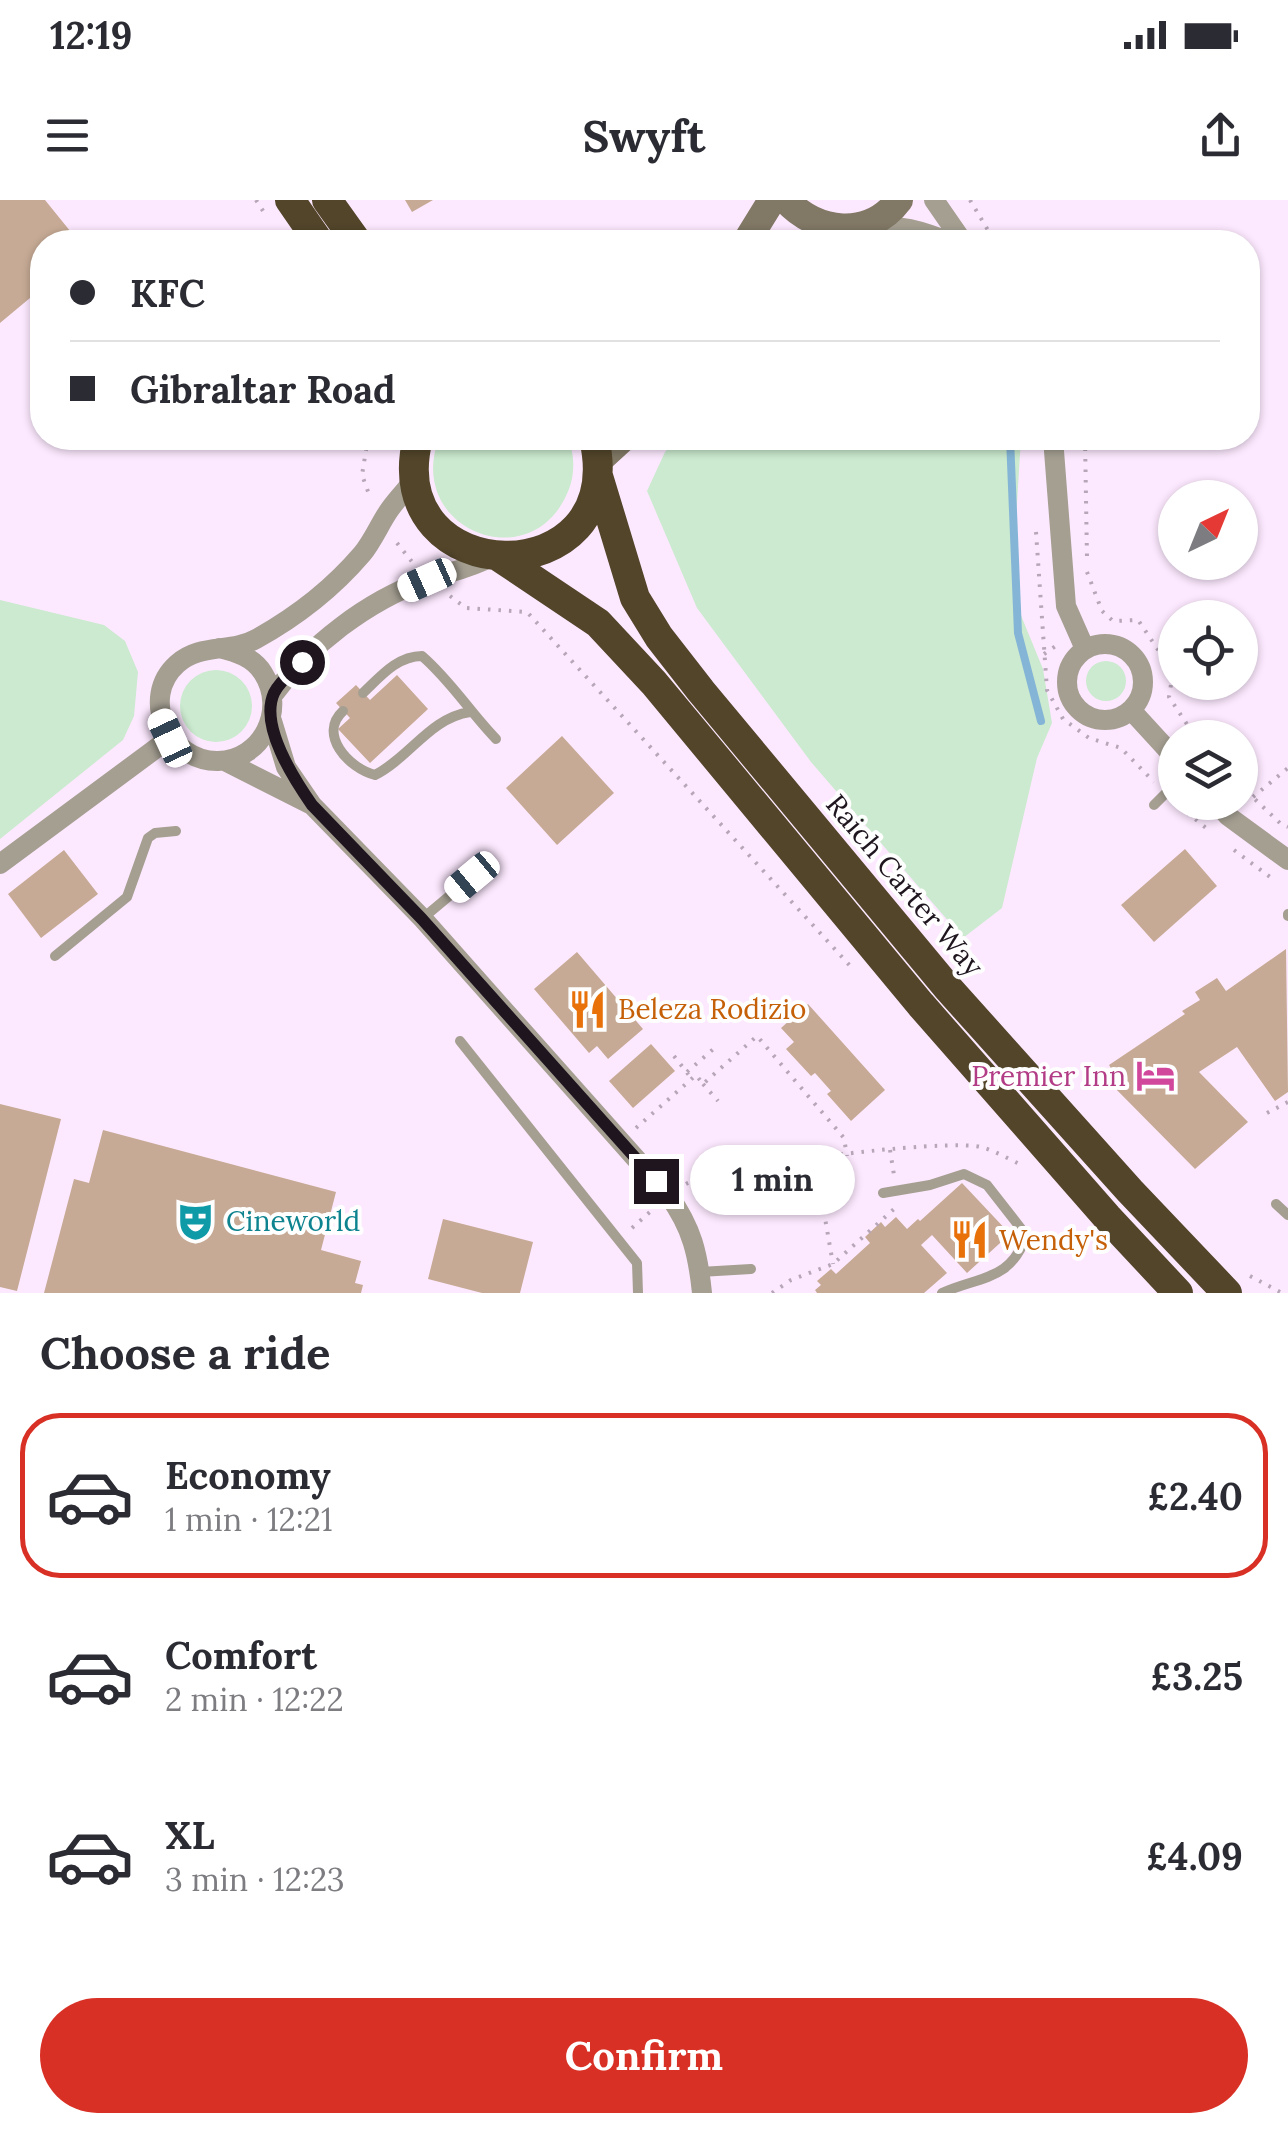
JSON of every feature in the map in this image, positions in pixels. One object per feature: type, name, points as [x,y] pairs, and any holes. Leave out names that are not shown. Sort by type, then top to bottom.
[{"type":"highway","points":[[290,200],[311,230]]},
{"type":"highway","points":[[327,200],[348,230]]},
{"type":"highway","points":[[414,452],[430,518],[444,534],[460,546],[496,557],[598,623],[922,1005],[1106,1217],[1178,1293]]},
{"type":"highway","points":[[496,557],[536,552],[566,536],[582,519],[593,498],[597,458]]},
{"type":"highway","name":"Raich Carter Way","points":[[597,458],[635,598],[690,678],[948,988],[1130,1191],[1237,1284]]},
{"type":"street","points":[[753,230],[772,200]]},
{"type":"street","points":[[786,200],[811,230]]},
{"type":"street","points":[[856,227],[876,220],[898,200]]},
{"type":"street","points":[[934,200],[955,230]]},
{"type":"street","points":[[838,230],[892,224],[911,230]]},
{"type":"street","points":[[1054,450],[1066,606],[1085,650]]},
{"type":"street","points":[[272,720],[263,738],[248,752],[225,761],[208,762],[186,754],[170,738],[162,720],[160,700],[165,680],[176,664],[196,652],[251,642],[329,587],[364,552],[414,452]]},
{"type":"street","points":[[273,695],[284,679],[331,636],[390,596],[496,557]]},
{"type":"street","points":[[1098,644],[1113,644],[1137,659],[1143,674],[1143,690],[1131,710],[1111,720],[1095,719],[1071,700],[1068,672],[1085,650],[1098,644]]},
{"type":"street","points":[[219,648],[243,654],[262,671],[273,695],[272,720],[286,767],[312,805],[422,919],[669,1196],[686,1219],[697,1246],[701,1283]]},
{"type":"street","points":[[1131,710],[1158,739]]},
{"type":"street","points":[[0,864],[170,738]]},
{"type":"street","points":[[225,761],[312,805]]},
{"type":"street","points":[[1233,820],[1288,860]]},
{"type":"lane","points":[[364,693],[398,663],[409,656],[422,656],[463,696],[470,712],[496,739]]},
{"type":"lane","points":[[343,711],[333,722],[336,744],[363,772],[375,775],[452,714],[470,712]]},
{"type":"lane","points":[[1154,805],[1158,801]]},
{"type":"lane","points":[[55,956],[127,897],[148,838],[155,833],[176,831]]},
{"type":"lane","points":[[422,919],[472,877]]},
{"type":"lane","points":[[460,1041],[637,1263],[638,1293]]},
{"type":"lane","points":[[882,1193],[930,1185],[964,1174],[988,1185],[1026,1235],[1021,1252],[991,1278],[942,1293]]},
{"type":"lane","points":[[1276,1204],[1288,1215]]},
{"type":"lane","points":[[701,1283],[750,1269]]},
{"type":"path","points":[[970,200],[988,230]]},
{"type":"path","points":[[366,450],[362,475],[380,524],[427,580],[466,608],[527,612],[861,977]]},
{"type":"path","points":[[1085,450],[1087,574],[1102,610],[1113,620],[1138,620],[1173,672],[1169,697],[1184,720]]},
{"type":"path","points":[[1036,528],[1047,690],[1063,720],[1089,738],[1121,748],[1158,787]]},
{"type":"path","points":[[1258,794],[1288,768]]},
{"type":"path","points":[[1258,803],[1288,826]]},
{"type":"path","points":[[1197,820],[1267,877],[1278,881]]},
{"type":"path","points":[[703,1084],[758,1036],[844,1138],[848,1156]]},
{"type":"path","points":[[687,1072],[718,1045]]},
{"type":"path","points":[[674,1056],[692,1078]]},
{"type":"path","points":[[621,1141],[696,1075],[718,1101]]},
{"type":"path","points":[[1267,1112],[1288,1102]]},
{"type":"path","points":[[618,1239],[697,1178],[938,1144],[981,1147],[1030,1169]]},
{"type":"path","points":[[772,1293],[792,1280],[832,1264],[896,1206],[890,1150]]},
{"type":"path","points":[[822,1200],[832,1264]]},
{"type":"path","points":[[1237,1284],[1282,1293]]},
{"type":"green space","points":[[437,450],[572,450],[569,489],[552,517],[529,533],[503,538],[478,532],[456,519],[440,498],[433,470]]},
{"type":"green space","points":[[1020,450],[1015,536],[1020,613],[1043,669],[1052,723],[1037,758],[1002,908],[963,938],[811,762],[697,608],[647,491],[665,452]]},
{"type":"green space","points":[[0,600],[104,625],[125,641],[138,672],[134,716],[123,740],[0,839]]},
{"type":"green space","points":[[1106,661],[1120,667],[1126,681],[1120,695],[1106,701],[1092,695],[1086,681],[1092,667]]},
{"type":"green space","points":[[216,670],[230,672],[242,680],[250,692],[250,720],[242,732],[230,740],[216,742],[202,740],[190,732],[182,720],[180,706],[182,692],[190,680],[202,672]]},
{"type":"building","points":[[0,200],[45,200],[69,230],[30,230],[30,298],[0,323]]},
{"type":"building","points":[[405,200],[433,200],[412,212]]},
{"type":"building","points":[[397,675],[428,709],[370,763],[338,729],[350,718],[336,703],[356,685],[370,700]]},
{"type":"building","points":[[562,736],[614,793],[557,845],[506,788]]},
{"type":"building","points":[[1185,849],[1217,886],[1154,942],[1121,905]]},
{"type":"building","points":[[64,850],[98,894],[41,938],[8,894]]},
{"type":"building","name":"Premier Inn","points":[[1286,949],[1288,1092],[1275,1101],[1237,1047],[1199,1072],[1248,1122],[1195,1169],[1106,1079],[1114,1073],[1109,1065],[1185,1014],[1182,1011],[1200,1000],[1195,992],[1217,978],[1226,991]]},
{"type":"building","name":"Beleza Rodizio","points":[[577,952],[643,1029],[608,1059],[597,1046],[589,1053],[534,989]]},
{"type":"building","points":[[808,1004],[885,1090],[851,1121],[815,1073],[811,1076],[786,1049],[794,1042],[781,1028]]},
{"type":"building","points":[[651,1044],[675,1071],[633,1108],[609,1081]]},
{"type":"building","points":[[0,1104],[61,1119],[17,1291],[0,1287]]},
{"type":"building","name":"Cineworld","points":[[103,1130],[336,1192],[321,1250],[361,1261],[355,1283],[363,1285],[361,1293],[44,1293],[74,1179],[89,1183]]},
{"type":"building","name":"Wendy's","points":[[962,1183],[1010,1234],[967,1273],[932,1235],[921,1245],[947,1273],[924,1293],[817,1293],[815,1290],[821,1285],[817,1281],[831,1269],[836,1274],[870,1243],[865,1237],[881,1222],[885,1227],[896,1217],[907,1229]]},
{"type":"building","points":[[443,1219],[533,1242],[520,1293],[482,1293],[428,1279]]},
{"type":"waterway","points":[[1010,450],[1018,633],[1041,721]]},
{"type":"place","name":"Beleza Rodizio","points":[[588,1009]]},
{"type":"place","name":"Premier Inn","points":[[1156,1076]]},
{"type":"place","name":"Cineworld","points":[[196,1221]]},
{"type":"place","name":"Wendy's","points":[[969,1240]]},
{"type":"route","points":[[302,662],[273,695],[272,720],[286,767],[312,805],[422,919],[656,1181]]}]
